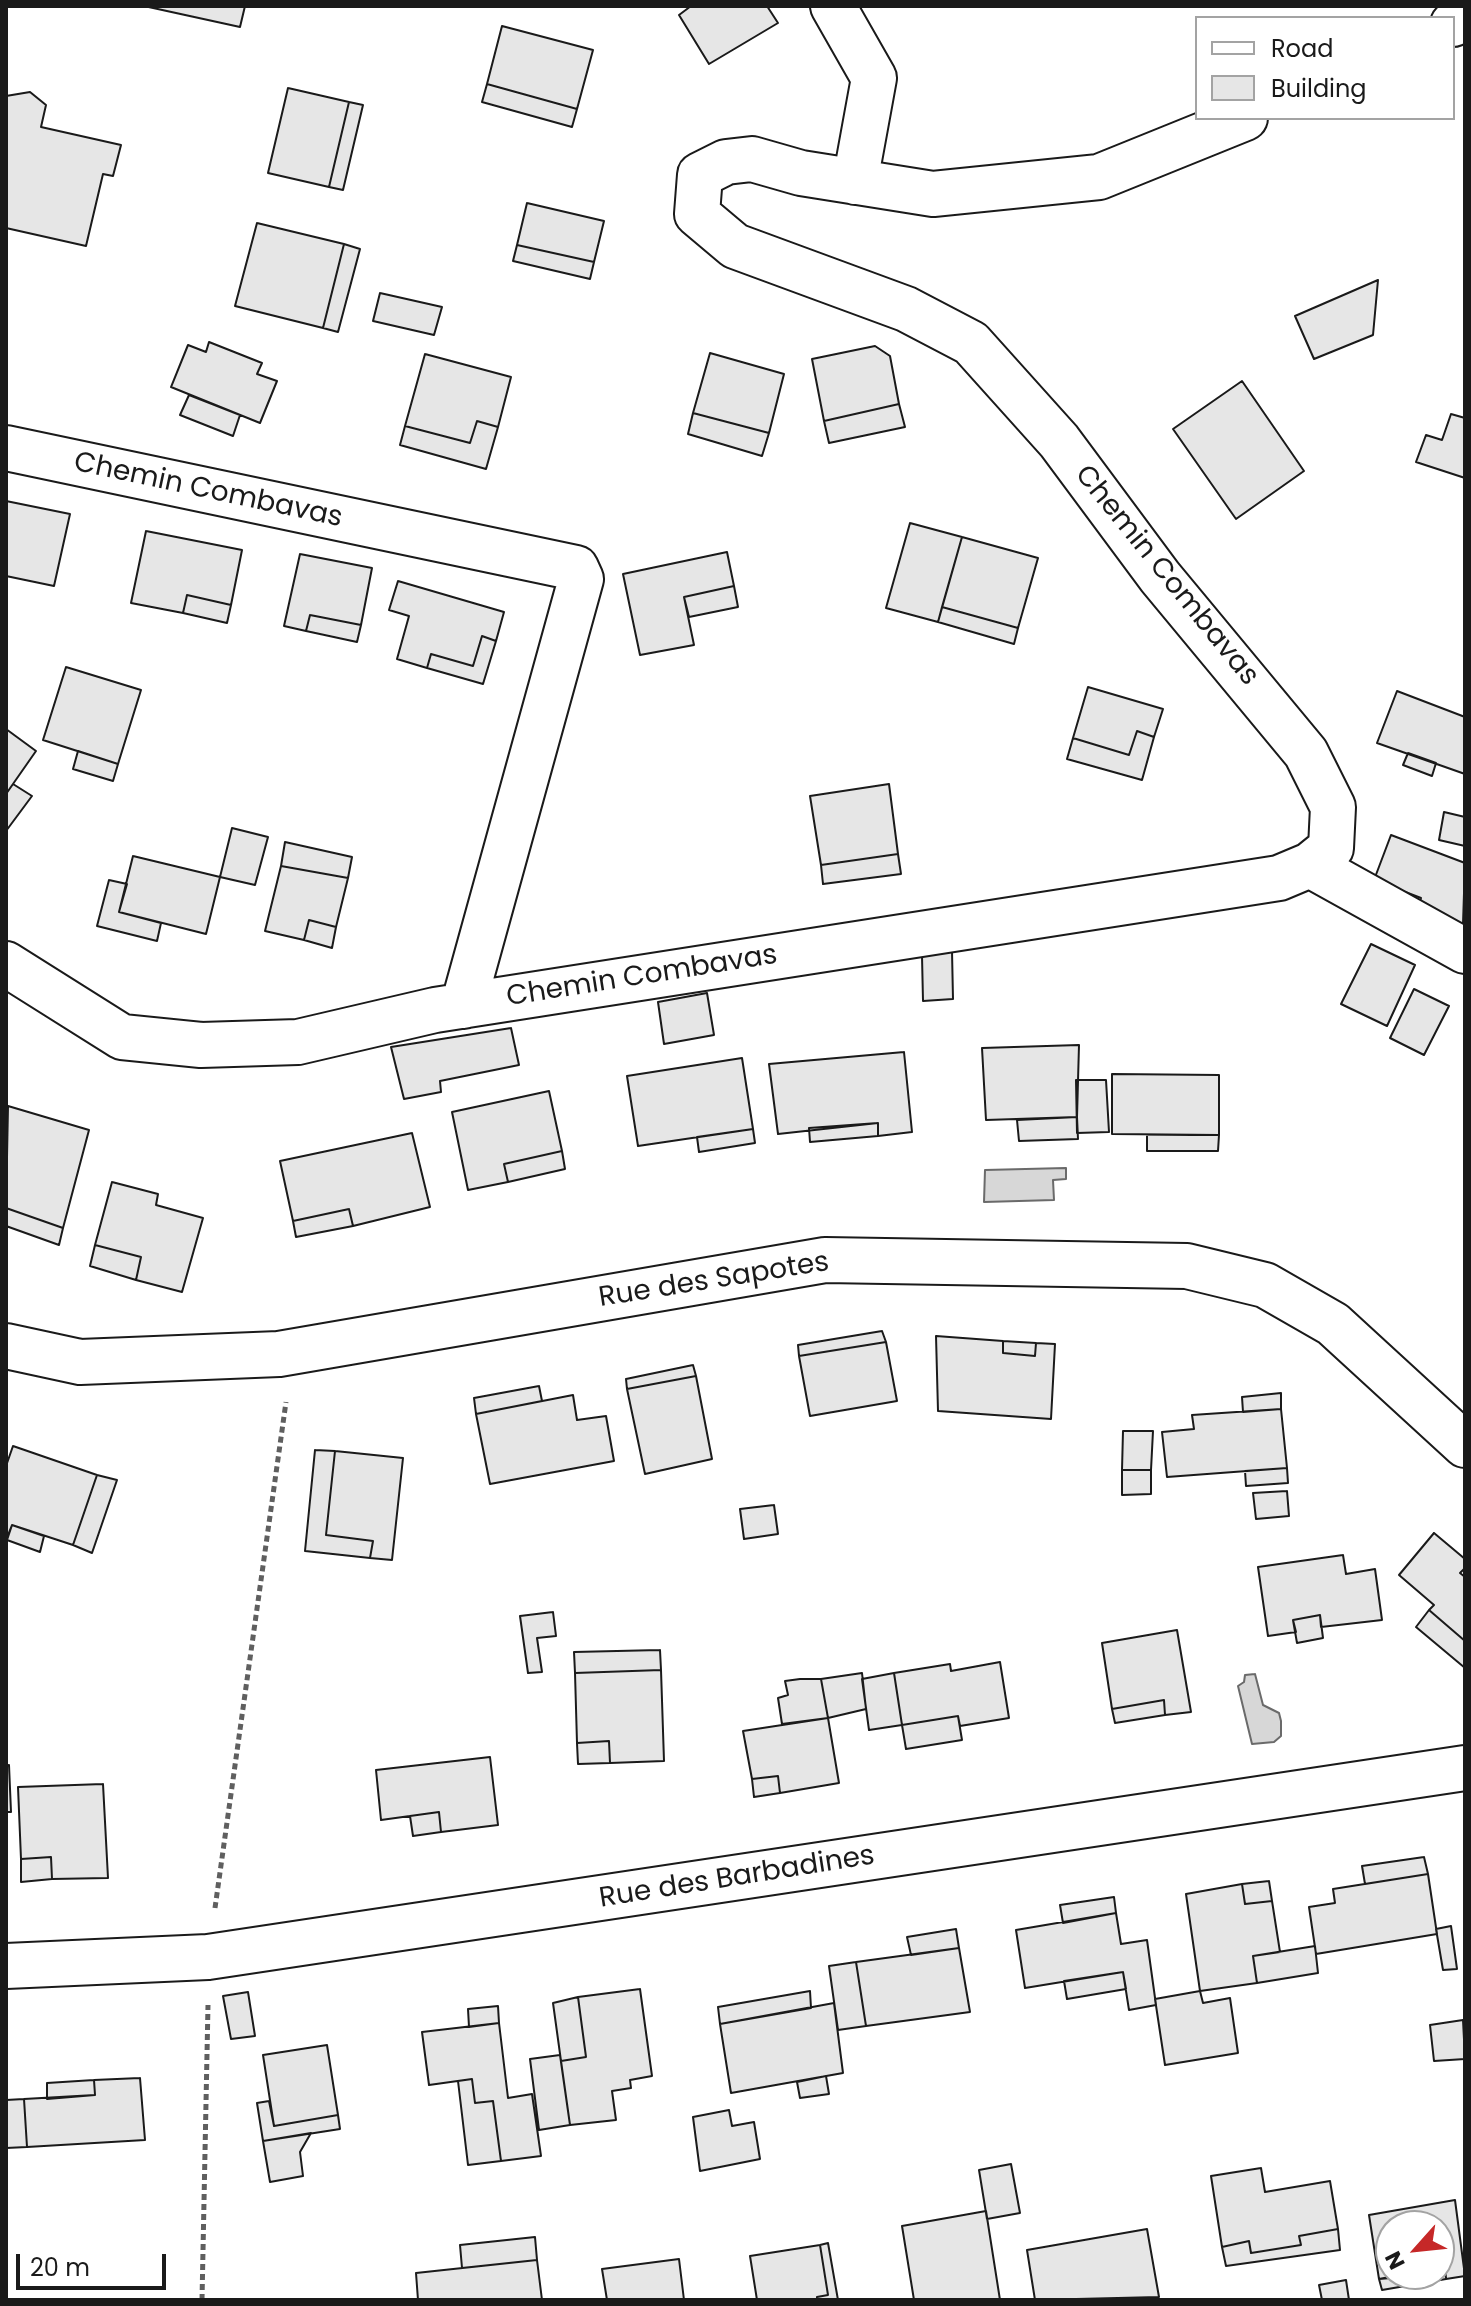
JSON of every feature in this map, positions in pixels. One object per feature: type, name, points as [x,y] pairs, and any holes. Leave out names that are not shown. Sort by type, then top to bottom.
[{"type":"street","points":[[833,6],[874,78],[855,182]]},
{"type":"street","name":"Chemin Combavas","points":[[6,964],[122,1037],[201,1045],[298,1042],[463,1006],[1279,878],[1310,865],[1331,848],[1333,807],[1306,753],[1160,577],[1059,441],[971,343],[906,309],[735,246],[697,214],[700,175],[726,162],[752,159],[855,182],[933,194],[1099,177],[1240,120]]},
{"type":"street","name":"Chemin Combavas","points":[[6,448],[576,568],[581,579],[463,1006]]},
{"type":"street","points":[[1310,865],[1465,951]]},
{"type":"street","name":"Rue des Sapotes","points":[[6,1346],[80,1362],[293,1352],[825,1260],[1187,1266],[1265,1285],[1333,1324],[1465,1445]]},
{"type":"street","name":"Rue des Barbadines","points":[[6,1966],[208,1957],[1465,1768]]},
{"type":"path","points":[[202,2300],[208,1957],[293,1352]]},
{"type":"shaded area","points":[[1066,1168],[1066,1179],[1053,1180],[1054,1200],[984,1202],[985,1170]]},
{"type":"shaded area","points":[[1255,1674],[1263,1705],[1279,1713],[1281,1736],[1274,1742],[1252,1744],[1238,1686],[1244,1682],[1245,1675]]},
{"type":"building","points":[[144,6],[245,6],[240,27]]},
{"type":"building","points":[[691,6],[767,6],[778,23],[709,64],[679,15]]},
{"type":"building","points":[[502,26],[593,50],[577,109],[487,84]]},
{"type":"building","points":[[487,84],[577,109],[572,127],[482,102]]},
{"type":"building","points":[[288,88],[349,102],[329,187],[268,173]]},
{"type":"building","points":[[30,92],[46,105],[41,127],[121,145],[113,176],[103,174],[86,246],[6,228],[6,96]]},
{"type":"building","points":[[349,102],[363,105],[343,190],[329,187]]},
{"type":"building","points":[[527,203],[604,221],[594,262],[517,245]]},
{"type":"building","points":[[257,223],[344,244],[323,328],[235,306]]},
{"type":"building","points":[[344,244],[360,249],[338,332],[323,328]]},
{"type":"building","points":[[517,245],[594,262],[590,279],[513,261]]},
{"type":"building","points":[[1378,280],[1373,335],[1314,359],[1295,316]]},
{"type":"building","points":[[380,293],[442,307],[434,335],[373,321]]},
{"type":"building","points":[[209,342],[262,363],[257,374],[277,381],[260,423],[171,387],[188,345],[206,352]]},
{"type":"building","points":[[875,346],[890,356],[899,404],[824,421],[812,359]]},
{"type":"building","points":[[710,353],[784,374],[769,433],[693,413]]},
{"type":"building","points":[[425,354],[511,377],[498,427],[477,421],[470,443],[405,426]]},
{"type":"building","points":[[1242,381],[1304,471],[1236,519],[1173,429]]},
{"type":"building","points":[[189,395],[240,415],[233,436],[180,415]]},
{"type":"building","points":[[899,404],[905,427],[829,443],[824,421]]},
{"type":"building","points":[[693,413],[769,433],[762,456],[688,434]]},
{"type":"building","points":[[1451,414],[1465,418],[1465,478],[1416,462],[1426,435],[1442,440]]},
{"type":"building","points":[[477,421],[498,427],[486,469],[400,445],[405,426],[470,443]]},
{"type":"building","points":[[6,501],[70,514],[54,586],[6,576]]},
{"type":"building","points":[[910,523],[962,537],[938,622],[886,608]]},
{"type":"building","points":[[146,531],[242,550],[231,605],[187,595],[183,613],[131,603]]},
{"type":"building","points":[[962,537],[1038,558],[1018,628],[942,607]]},
{"type":"building","points":[[727,552],[734,586],[684,597],[694,645],[640,655],[623,574]]},
{"type":"building","points":[[300,554],[372,568],[361,625],[310,615],[306,631],[284,626]]},
{"type":"building","points":[[398,581],[504,612],[496,641],[482,636],[473,666],[431,654],[427,668],[397,659],[409,616],[389,610]]},
{"type":"building","points":[[734,586],[738,607],[689,617],[684,597]]},
{"type":"building","points":[[187,595],[231,605],[227,623],[183,613]]},
{"type":"building","points":[[942,607],[1018,628],[1014,644],[938,622]]},
{"type":"building","points":[[310,615],[361,625],[357,642],[306,631]]},
{"type":"building","points":[[482,636],[496,641],[483,684],[427,668],[431,654],[473,666]]},
{"type":"building","points":[[66,667],[141,690],[118,764],[43,740]]},
{"type":"building","points":[[1088,687],[1163,709],[1154,737],[1137,731],[1129,755],[1073,738]]},
{"type":"building","points":[[1397,691],[1465,717],[1465,774],[1377,743]]},
{"type":"building","points":[[6,729],[36,751],[6,794]]},
{"type":"building","points":[[1137,731],[1154,737],[1142,780],[1067,759],[1073,738],[1129,755]]},
{"type":"building","points":[[78,751],[118,764],[113,781],[73,769]]},
{"type":"building","points":[[1408,753],[1436,763],[1432,776],[1403,765]]},
{"type":"building","points":[[13,784],[32,796],[6,831],[6,794]]},
{"type":"building","points":[[889,784],[898,854],[821,865],[810,796]]},
{"type":"building","points":[[1444,812],[1465,817],[1465,846],[1439,840]]},
{"type":"building","points":[[232,828],[268,837],[255,885],[220,877]]},
{"type":"building","points":[[1391,835],[1465,863],[1463,924],[1418,908],[1421,898],[1374,880]]},
{"type":"building","points":[[285,842],[352,857],[348,878],[281,866]]},
{"type":"building","points":[[898,854],[901,874],[823,884],[821,865]]},
{"type":"building","points":[[133,856],[220,877],[206,934],[119,912]]},
{"type":"building","points":[[281,866],[348,878],[336,927],[309,920],[304,940],[265,931]]},
{"type":"building","points":[[109,880],[127,884],[119,912],[161,923],[157,941],[97,926]]},
{"type":"building","points":[[309,920],[336,927],[332,948],[304,940]]},
{"type":"building","points":[[1371,944],[1415,965],[1387,1026],[1341,1004]]},
{"type":"building","points":[[952,951],[953,999],[923,1001],[922,956]]},
{"type":"building","points":[[1414,989],[1449,1006],[1424,1055],[1390,1038]]},
{"type":"building","points":[[707,993],[714,1035],[664,1044],[658,1002]]},
{"type":"building","points":[[511,1028],[519,1065],[440,1081],[441,1092],[404,1099],[391,1047]]},
{"type":"building","points":[[1079,1045],[1077,1117],[986,1120],[982,1048]]},
{"type":"building","points":[[904,1052],[912,1132],[878,1136],[878,1123],[778,1134],[769,1064]]},
{"type":"building","points":[[742,1058],[753,1129],[638,1146],[627,1076]]},
{"type":"building","points":[[1112,1074],[1219,1075],[1219,1135],[1112,1134]]},
{"type":"building","points":[[1076,1080],[1106,1080],[1109,1132],[1077,1133]]},
{"type":"building","points":[[549,1091],[562,1151],[504,1164],[508,1182],[468,1190],[452,1112]]},
{"type":"building","points":[[8,1106],[89,1130],[63,1228],[6,1208]]},
{"type":"building","points":[[1077,1117],[1078,1139],[1019,1141],[1017,1120]]},
{"type":"building","points":[[878,1123],[878,1136],[810,1142],[809,1128]]},
{"type":"building","points":[[753,1129],[755,1143],[699,1152],[697,1137]]},
{"type":"building","points":[[412,1133],[430,1207],[353,1226],[349,1209],[293,1221],[280,1161]]},
{"type":"building","points":[[1147,1135],[1219,1135],[1218,1151],[1147,1151]]},
{"type":"building","points":[[562,1151],[565,1169],[508,1182],[504,1164]]},
{"type":"building","points":[[112,1182],[158,1194],[156,1205],[203,1218],[182,1292],[136,1280],[141,1257],[95,1245]]},
{"type":"building","points":[[6,1208],[63,1228],[59,1245],[6,1226]]},
{"type":"building","points":[[349,1209],[353,1226],[296,1237],[293,1221]]},
{"type":"building","points":[[95,1245],[141,1257],[136,1280],[90,1266]]},
{"type":"building","points":[[882,1331],[886,1342],[799,1356],[798,1345]]},
{"type":"building","points":[[936,1336],[1003,1341],[1003,1353],[1035,1356],[1036,1343],[1055,1344],[1051,1419],[938,1411]]},
{"type":"building","points":[[1003,1341],[1036,1343],[1035,1356],[1003,1353]]},
{"type":"building","points":[[886,1342],[897,1401],[810,1416],[799,1356]]},
{"type":"building","points":[[693,1365],[696,1376],[627,1389],[626,1379]]},
{"type":"building","points":[[696,1376],[712,1459],[645,1474],[627,1389]]},
{"type":"building","points":[[539,1386],[542,1401],[476,1414],[474,1398]]},
{"type":"building","points":[[1281,1393],[1281,1409],[1243,1412],[1242,1397]]},
{"type":"building","points":[[573,1395],[577,1420],[606,1416],[614,1461],[490,1484],[476,1414]]},
{"type":"building","points":[[1281,1409],[1287,1468],[1167,1477],[1162,1432],[1194,1429],[1192,1415]]},
{"type":"building","points":[[1123,1431],[1153,1431],[1151,1470],[1122,1470]]},
{"type":"building","points":[[13,1446],[97,1475],[73,1545],[12,1525],[6,1540],[6,1466]]},
{"type":"building","points":[[315,1450],[335,1451],[326,1535],[373,1541],[370,1558],[305,1551]]},
{"type":"building","points":[[335,1451],[403,1458],[392,1560],[370,1558],[373,1541],[326,1535]]},
{"type":"building","points":[[1287,1468],[1288,1483],[1246,1486],[1245,1471]]},
{"type":"building","points":[[1122,1470],[1151,1470],[1151,1494],[1122,1495]]},
{"type":"building","points":[[97,1475],[117,1480],[92,1553],[73,1545]]},
{"type":"building","points":[[1287,1491],[1289,1516],[1256,1519],[1253,1493]]},
{"type":"building","points":[[774,1505],[778,1534],[744,1539],[740,1509]]},
{"type":"building","points":[[12,1525],[44,1536],[40,1552],[7,1540]]},
{"type":"building","points":[[1434,1533],[1465,1559],[1465,1568],[1460,1573],[1465,1577],[1465,1641],[1429,1610],[1434,1605],[1399,1575]]},
{"type":"building","points":[[1343,1555],[1346,1574],[1375,1569],[1382,1620],[1321,1627],[1320,1615],[1293,1620],[1296,1632],[1268,1636],[1258,1567]]},
{"type":"building","points":[[1429,1610],[1465,1641],[1465,1668],[1416,1627]]},
{"type":"building","points":[[553,1612],[556,1636],[537,1638],[542,1672],[528,1673],[520,1616]]},
{"type":"building","points":[[1320,1615],[1323,1638],[1297,1643],[1293,1620]]},
{"type":"building","points":[[1177,1630],[1191,1712],[1165,1715],[1164,1700],[1112,1709],[1102,1643]]},
{"type":"building","points":[[660,1650],[661,1670],[575,1673],[574,1652]]},
{"type":"building","points":[[1000,1662],[1009,1718],[960,1726],[958,1716],[902,1725],[894,1673],[950,1664],[951,1671]]},
{"type":"building","points":[[661,1670],[664,1761],[610,1763],[609,1741],[577,1743],[575,1673]]},
{"type":"building","points":[[862,1673],[866,1709],[828,1718],[821,1679]]},
{"type":"building","points":[[894,1673],[902,1725],[869,1730],[862,1679]]},
{"type":"building","points":[[821,1679],[828,1718],[782,1724],[778,1698],[788,1695],[785,1681]]},
{"type":"building","points":[[1164,1700],[1165,1715],[1115,1723],[1112,1709]]},
{"type":"building","points":[[958,1716],[962,1740],[906,1749],[902,1725]]},
{"type":"building","points":[[828,1718],[839,1783],[780,1793],[778,1776],[752,1779],[743,1731]]},
{"type":"building","points":[[609,1741],[610,1763],[578,1764],[577,1743]]},
{"type":"building","points":[[490,1757],[498,1825],[441,1832],[439,1812],[381,1820],[376,1770]]},
{"type":"building","points":[[9,1765],[11,1812],[6,1812],[6,1766]]},
{"type":"building","points":[[778,1776],[780,1793],[754,1797],[752,1779]]},
{"type":"building","points":[[103,1784],[108,1878],[52,1879],[51,1857],[21,1859],[18,1787]]},
{"type":"building","points":[[439,1812],[441,1832],[413,1836],[410,1816]]},
{"type":"building","points":[[51,1857],[52,1879],[21,1882],[21,1859]]},
{"type":"building","points":[[1424,1857],[1428,1874],[1365,1884],[1362,1866]]},
{"type":"building","points":[[1428,1874],[1437,1934],[1316,1954],[1309,1907],[1335,1903],[1333,1889]]},
{"type":"building","points":[[1269,1881],[1272,1901],[1245,1904],[1242,1884]]},
{"type":"building","points":[[1242,1884],[1245,1904],[1272,1901],[1280,1952],[1253,1956],[1257,1983],[1200,1991],[1186,1894]]},
{"type":"building","points":[[1114,1897],[1116,1913],[1063,1923],[1060,1905]]},
{"type":"building","points":[[1116,1913],[1121,1944],[1147,1940],[1156,2005],[1129,2010],[1123,1972],[1025,1988],[1016,1930]]},
{"type":"building","points":[[1451,1926],[1457,1969],[1443,1970],[1436,1929]]},
{"type":"building","points":[[956,1929],[959,1948],[911,1955],[907,1937]]},
{"type":"building","points":[[1315,1946],[1318,1973],[1257,1983],[1253,1956]]},
{"type":"building","points":[[959,1948],[970,2012],[866,2026],[856,1962]]},
{"type":"building","points":[[856,1962],[866,2026],[838,2030],[829,1966]]},
{"type":"building","points":[[1123,1972],[1126,1989],[1067,1999],[1064,1981]]},
{"type":"building","points":[[640,1989],[652,2076],[630,2080],[631,2088],[612,2091],[616,2120],[570,2125],[561,2061],[586,2057],[578,1997]]},
{"type":"building","points":[[810,1991],[811,2008],[720,2024],[718,2007]]},
{"type":"building","points":[[1200,1991],[1203,2003],[1230,1998],[1238,2053],[1165,2065],[1155,1999]]},
{"type":"building","points":[[248,1992],[255,2036],[231,2039],[223,1996]]},
{"type":"building","points":[[578,1997],[586,2057],[561,2061],[553,2003]]},
{"type":"building","points":[[834,2003],[843,2073],[731,2093],[720,2024]]},
{"type":"building","points":[[498,2006],[499,2023],[469,2027],[468,2009]]},
{"type":"building","points":[[1463,2020],[1465,2059],[1434,2061],[1430,2025]]},
{"type":"building","points":[[499,2023],[508,2098],[532,2094],[541,2156],[501,2161],[493,2101],[475,2103],[472,2079],[429,2085],[422,2032]]},
{"type":"building","points":[[327,2045],[338,2115],[274,2126],[263,2055]]},
{"type":"building","points":[[560,2055],[570,2125],[539,2130],[530,2059]]},
{"type":"building","points":[[826,2076],[829,2094],[800,2098],[797,2082]]},
{"type":"building","points":[[140,2078],[145,2140],[27,2147],[24,2099],[95,2095],[94,2080]]},
{"type":"building","points":[[472,2079],[475,2103],[493,2101],[501,2161],[468,2165],[458,2081]]},
{"type":"building","points":[[94,2080],[95,2095],[47,2099],[47,2083]]},
{"type":"building","points":[[24,2099],[27,2147],[6,2148],[6,2100]]},
{"type":"building","points":[[269,2101],[274,2126],[338,2115],[340,2129],[263,2141],[257,2103]]},
{"type":"building","points":[[729,2110],[732,2126],[754,2122],[760,2159],[700,2171],[693,2117]]},
{"type":"building","points":[[311,2133],[300,2152],[303,2176],[270,2182],[263,2141]]},
{"type":"building","points":[[1011,2164],[1020,2213],[987,2219],[979,2170]]},
{"type":"building","points":[[1261,2168],[1265,2192],[1330,2181],[1338,2229],[1299,2236],[1301,2245],[1251,2253],[1249,2241],[1222,2247],[1211,2176]]},
{"type":"building","points":[[1455,2200],[1465,2276],[1455,2278],[1455,2210],[1398,2210]]},
{"type":"building","points":[[986,2211],[1000,2300],[914,2300],[902,2226]]},
{"type":"building","points":[[1375,2214],[1375,2253],[1369,2215]]},
{"type":"building","points":[[1147,2229],[1159,2297],[1035,2300],[1027,2250]]},
{"type":"building","points":[[1338,2229],[1340,2250],[1226,2266],[1222,2247],[1249,2241],[1251,2253],[1301,2245],[1299,2236]]},
{"type":"building","points":[[535,2237],[537,2260],[462,2268],[460,2245]]},
{"type":"building","points":[[828,2243],[838,2300],[817,2300],[817,2297],[828,2295],[820,2245]]},
{"type":"building","points":[[820,2245],[828,2295],[817,2297],[817,2300],[757,2300],[750,2256]]},
{"type":"building","points":[[679,2259],[684,2300],[607,2300],[602,2269]]},
{"type":"building","points":[[537,2260],[542,2300],[418,2300],[416,2273]]},
{"type":"building","points":[[1346,2280],[1349,2300],[1322,2300],[1319,2285]]}]
